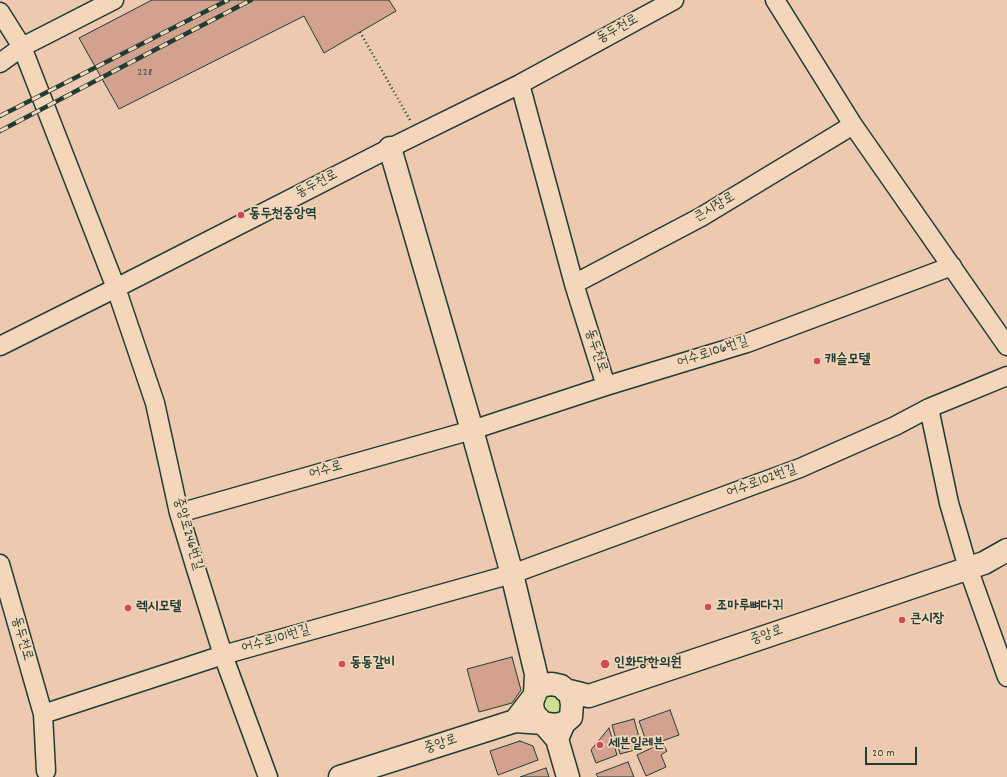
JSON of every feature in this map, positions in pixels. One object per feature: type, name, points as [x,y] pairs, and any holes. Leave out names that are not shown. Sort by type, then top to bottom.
[{"type":"street","points":[[0,62],[22,47],[114,0]]},
{"type":"street","name":"동두천로","points":[[0,346],[417,134],[520,84],[674,0]]},
{"type":"street","points":[[775,0],[853,125],[1007,346]]},
{"type":"street","points":[[0,12],[22,47],[116,288]]},
{"type":"street","name":"동두천로","points":[[520,84],[574,284],[606,386]]},
{"type":"street","name":"큰시장로","points":[[574,284],[701,217],[853,125]]},
{"type":"street","points":[[390,148],[512,574],[547,686]]},
{"type":"street","name":"어수로106번길","points":[[472,430],[606,386],[747,343],[952,266]]},
{"type":"street","name":"중앙로246번길","points":[[116,288],[155,403],[179,512],[223,655],[268,777]]},
{"type":"street","name":"어수로102번길","points":[[512,574],[800,468],[895,426],[929,408],[1007,376]]},
{"type":"street","points":[[929,408],[949,503],[976,566],[1007,678]]},
{"type":"street","name":"어수로","points":[[179,512],[472,430]]},
{"type":"street","points":[[976,566],[1007,550]]},
{"type":"street","points":[[976,566],[996,565],[1007,561]]},
{"type":"street","name":"동두천로","points":[[0,564],[43,714],[46,771]]},
{"type":"street","name":"중앙로","points":[[589,696],[976,566]]},
{"type":"street","name":"어수로101번길","points":[[43,714],[223,655],[512,574]]},
{"type":"street","points":[[547,686],[589,696]]},
{"type":"street","points":[[515,721],[547,686]]},
{"type":"street","points":[[547,686],[532,703],[533,711],[536,716],[559,724]]},
{"type":"street","points":[[547,686],[570,694],[572,704],[559,724],[568,777]]},
{"type":"street","points":[[559,724],[589,696]]},
{"type":"street","name":"중앙로","points":[[340,777],[515,721],[559,724]]},
{"type":"path","points":[[360,32],[417,134]]},
{"type":"green space","points":[[546,688],[570,706],[549,722],[538,695]]},
{"type":"building","points":[[152,0],[389,0],[396,11],[324,53],[304,16],[119,109],[79,38]]},
{"type":"building","points":[[512,657],[521,690],[512,703],[479,712],[467,669]]},
{"type":"building","points":[[670,710],[679,735],[648,746],[639,721]]},
{"type":"building","points":[[634,719],[642,748],[620,754],[612,725]]},
{"type":"building","points":[[609,728],[617,755],[596,763],[591,750]]},
{"type":"building","points":[[520,741],[533,746],[538,760],[498,775],[490,751]]},
{"type":"building","points":[[662,743],[667,751],[661,755],[666,767],[646,776],[637,755]]},
{"type":"building","points":[[628,762],[634,777],[598,777],[596,774]]},
{"type":"building","points":[[546,768],[549,777],[520,777]]},
{"type":"railway","points":[[0,116],[228,0]]},
{"type":"railway","points":[[0,131],[251,0]]},
{"type":"place","name":"동두천중앙역","points":[[241,215]]},
{"type":"place","name":"캐슬모텔","points":[[817,361]]},
{"type":"place","name":"조마루뼈다귀","points":[[708,607]]},
{"type":"place","name":"렉시모텔","points":[[128,608]]},
{"type":"place","name":"큰시장","points":[[902,620]]},
{"type":"place","name":"동동갈비","points":[[342,664]]},
{"type":"place","name":"인화당한의원","points":[[605,664]]},
{"type":"place","name":"세븐일레븐","points":[[600,745]]}]
